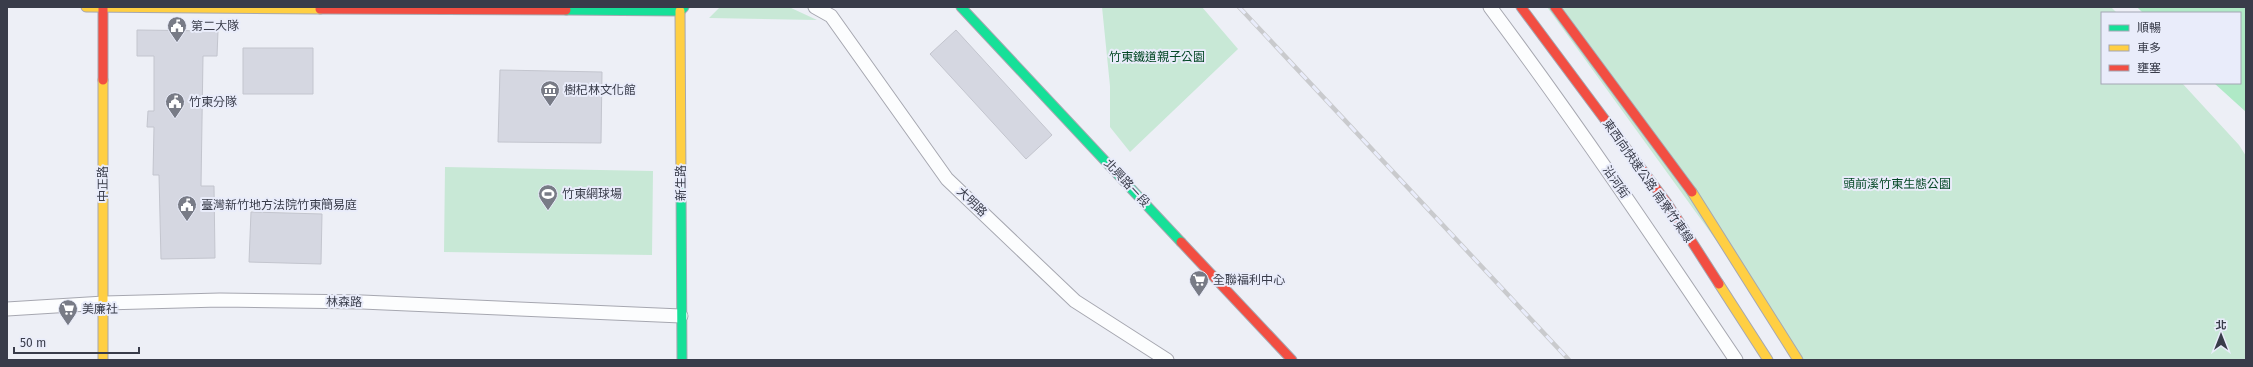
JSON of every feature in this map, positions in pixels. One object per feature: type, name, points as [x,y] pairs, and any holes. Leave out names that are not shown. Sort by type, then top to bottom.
[{"type":"main road","points":[[86,7],[680,8]]},
{"type":"main road","name":"中正路","points":[[103,7],[103,360]]},
{"type":"main road","name":"北興路ㄧ段","points":[[961,7],[1292,360]]},
{"type":"main road","name":"東西向快速公路 南寮竹東線","points":[[1521,7],[1667,202],[1768,360]]},
{"type":"main road","points":[[1555,7],[1687,184],[1798,360]]},
{"type":"main road","name":"新生路","points":[[680,8],[682,360]]},
{"type":"street","name":"大明路","points":[[815,7],[831,16],[947,179],[1075,301],[1167,360]]},
{"type":"street","name":"沿河街","points":[[1490,7],[1539,73],[1642,220],[1736,360]]},
{"type":"street","name":"林森路","points":[[7,309],[104,303],[220,300],[362,302],[681,316]]},
{"type":"green space","points":[[720,7],[789,7],[817,20],[709,18]]},
{"type":"green space","name":"竹東鐵道親子公園","points":[[1102,7],[1202,7],[1238,49],[1130,152],[1110,127],[1110,86]]},
{"type":"green space","name":"頭前溪竹東生態公園","points":[[1547,7],[2111,7],[2116,12],[2101,12],[2101,84],[2183,84],[2239,145],[2246,156],[2246,360],[1803,360]]},
{"type":"green space","name":"竹東網球場","points":[[445,167],[653,171],[652,255],[444,252]]},
{"type":"shaded area","points":[[2137,7],[2246,7],[2246,112],[2215,84],[2241,84],[2241,12],[2142,12]]},
{"type":"building","points":[[137,30],[218,31],[217,56],[203,56],[201,186],[214,186],[215,258],[161,259],[159,175],[153,175],[154,127],[147,127],[148,111],[154,111],[154,56],[137,56]]},
{"type":"building","points":[[956,30],[1052,135],[1026,159],[930,54]]},
{"type":"building","points":[[243,48],[313,48],[313,94],[243,94]]},
{"type":"building","name":"樹杞林文化館","points":[[500,70],[602,72],[601,143],[498,142]]},
{"type":"building","points":[[251,212],[322,214],[321,264],[249,262]]},
{"type":"railway","points":[[1239,7],[1569,360]]},
{"type":"traffic: fast","points":[[566,10],[680,11],[684,7]]},
{"type":"traffic: fast","points":[[961,7],[1181,242]]},
{"type":"traffic: fast","points":[[681,181],[682,360]]},
{"type":"traffic: slow","points":[[86,7],[320,9]]},
{"type":"traffic: slow","points":[[680,11],[681,181]]},
{"type":"traffic: slow","points":[[103,80],[103,360]]},
{"type":"traffic: slow","points":[[1692,192],[1798,360]]},
{"type":"traffic: slow","points":[[1719,284],[1768,360]]},
{"type":"traffic: jam","points":[[103,7],[103,80]]},
{"type":"traffic: jam","points":[[1521,7],[1667,203],[1719,284]]},
{"type":"traffic: jam","points":[[1555,7],[1692,192]]},
{"type":"traffic: jam","points":[[320,9],[566,10]]},
{"type":"traffic: jam","points":[[1181,242],[1292,360]]},
{"type":"place","name":"第二大隊","points":[[177,43]]},
{"type":"place","name":"樹杞林文化館","points":[[550,107]]},
{"type":"place","name":"竹東分隊","points":[[175,119]]},
{"type":"place","name":"竹東網球場","points":[[548,211]]},
{"type":"place","name":"臺灣新竹地方法院竹東簡易庭","points":[[187,222]]},
{"type":"place","name":"全聯福利中心","points":[[1199,297]]},
{"type":"place","name":"美廉社","points":[[68,326]]}]
